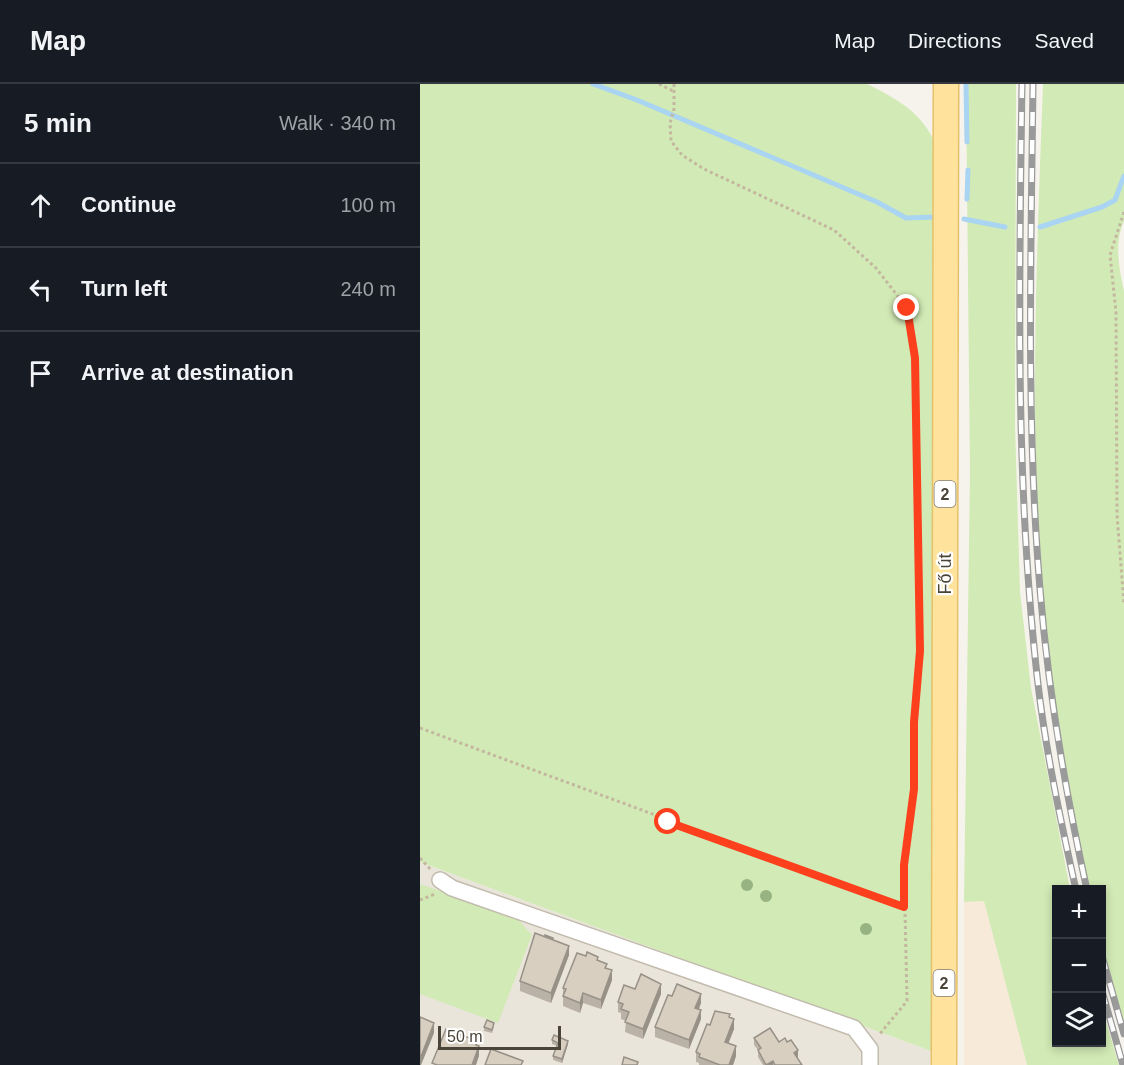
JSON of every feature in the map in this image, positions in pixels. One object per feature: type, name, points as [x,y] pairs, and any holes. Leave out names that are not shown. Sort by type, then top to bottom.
[{"type":"main road","name":"Fő út","points":[[944,1065],[946,84]]},
{"type":"street","points":[[440,880],[452,888],[854,1028],[870,1049],[870,1065]]},
{"type":"path","points":[[659,84],[675,92]]},
{"type":"path","points":[[674,84],[674,109],[670,123],[672,141],[682,155],[704,169],[834,230],[876,268],[907,308],[915,358],[920,651],[914,722],[914,789],[904,865],[907,1001],[870,1049]]},
{"type":"path","points":[[1124,212],[1110,255],[1116,312],[1117,515],[1124,604]]},
{"type":"path","points":[[420,728],[904,907]]},
{"type":"shaded area","points":[[420,862],[931,1051],[930,1065],[420,1065]]},
{"type":"shaded area","points":[[984,901],[1027,1065],[964,1065],[964,902]]},
{"type":"green space","points":[[420,84],[867,84],[888,95],[916,115],[936,145],[938,302],[931,1051],[420,862]]},
{"type":"green space","points":[[966,84],[1016,84],[1015,425],[1020,592],[1031,688],[1069,885],[1052,885],[1052,1047],[1106,1047],[1106,1021],[1119,1065],[1027,1065],[984,901],[964,902],[970,473]]},
{"type":"green space","points":[[1043,84],[1124,84],[1124,221],[1118,247],[1124,291],[1124,1025],[1106,960],[1106,885],[1088,885],[1060,740],[1045,627],[1036,463],[1037,273]]},
{"type":"green space","points":[[420,884],[516,917],[532,935],[498,1023],[420,994]]},
{"type":"building","points":[[535,933],[569,946],[551,993],[520,981]]},
{"type":"building","points":[[587,952],[607,964],[605,968],[612,970],[601,1000],[583,993],[580,1003],[563,996],[566,989],[563,988],[577,953],[586,956]]},
{"type":"building","points":[[641,974],[661,984],[643,1029],[625,1022],[629,1012],[621,1009],[623,1004],[618,1002],[624,985],[635,989]]},
{"type":"building","points":[[677,984],[701,994],[695,1008],[701,1010],[689,1040],[655,1027],[668,995],[672,996]]},
{"type":"building","points":[[715,1011],[730,1014],[729,1017],[734,1019],[725,1042],[736,1046],[729,1065],[720,1065],[699,1057],[700,1054],[696,1052]]},
{"type":"building","points":[[420,1017],[434,1023],[420,1059]]},
{"type":"building","points":[[487,1020],[494,1023],[492,1030],[484,1027]]},
{"type":"building","points":[[770,1028],[779,1042],[785,1038],[787,1042],[791,1040],[798,1050],[794,1053],[802,1065],[775,1065],[773,1061],[766,1065],[758,1050],[761,1048],[754,1038]]},
{"type":"building","points":[[446,1029],[477,1041],[476,1045],[479,1046],[472,1065],[432,1063]]},
{"type":"building","points":[[554,1035],[568,1041],[562,1059],[553,1056],[558,1043],[552,1040]]},
{"type":"building","points":[[491,1049],[523,1061],[521,1065],[485,1065]]},
{"type":"building","points":[[624,1057],[638,1062],[637,1065],[622,1065]]},
{"type":"waterway","points":[[593,84],[637,100],[877,202],[906,218],[935,217]]},
{"type":"waterway","points":[[966,84],[967,142]]},
{"type":"waterway","points":[[967,199],[968,170]]},
{"type":"waterway","points":[[1040,227],[1102,207],[1115,200],[1124,176]]},
{"type":"waterway","points":[[964,219],[1005,227]]},
{"type":"railway","points":[[1022,84],[1020,384],[1025,534],[1041,710],[1054,787],[1075,885]]},
{"type":"railway","points":[[1033,84],[1031,400],[1040,589],[1053,702],[1086,885]]},
{"type":"railway","points":[[1106,970],[1124,1034]]},
{"type":"railway","points":[[1103,993],[1123,1065]]},
{"type":"route","points":[[668,822],[904,907],[904,865],[914,789],[914,722],[920,651],[915,358],[907,308]]}]
